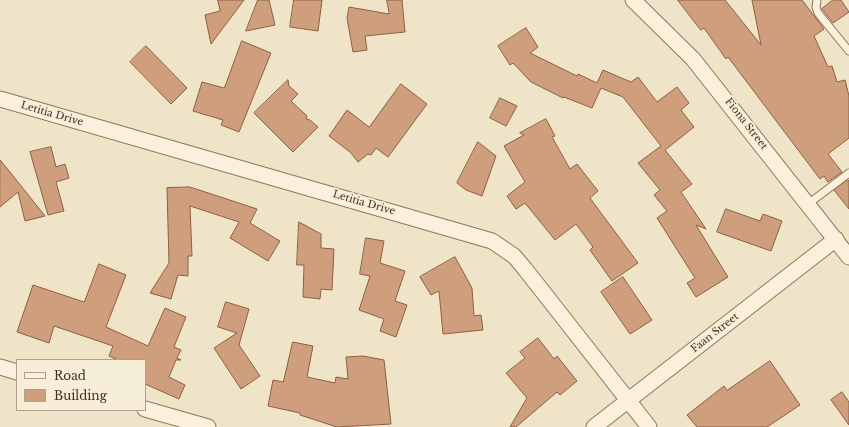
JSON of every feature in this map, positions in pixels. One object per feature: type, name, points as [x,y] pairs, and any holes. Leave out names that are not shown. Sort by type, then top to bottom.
[{"type":"street","name":"Fiona Street","points":[[633,0],[693,59],[849,257]]},
{"type":"street","name":"Letitia Drive","points":[[0,99],[492,241],[514,256],[525,269],[649,427]]},
{"type":"street","name":"Faan Street","points":[[594,427],[836,239]]},
{"type":"street","points":[[0,367],[16,372]]},
{"type":"street","points":[[146,409],[208,427]]},
{"type":"lane","points":[[817,0],[816,7],[818,13],[849,51]]},
{"type":"lane","points":[[808,204],[849,173]]},
{"type":"building","points":[[218,0],[244,0],[211,44],[205,15],[220,11]]},
{"type":"building","points":[[258,0],[269,0],[275,25],[246,31]]},
{"type":"building","points":[[294,0],[322,0],[318,31],[290,27]]},
{"type":"building","points":[[387,0],[402,0],[405,32],[365,36],[367,50],[353,52],[347,18],[349,7],[389,14]]},
{"type":"building","points":[[678,0],[725,0],[761,45],[752,0],[802,0],[824,29],[814,36],[828,67],[832,66],[837,82],[845,80],[849,96],[849,138],[828,154],[842,172],[828,182],[824,176],[820,179],[728,57],[726,59],[704,28],[701,30]]},
{"type":"building","points":[[833,0],[841,0],[849,12],[833,23],[822,9]]},
{"type":"building","points":[[526,28],[538,47],[530,53],[577,76],[578,74],[597,83],[603,70],[631,82],[638,77],[657,102],[677,87],[689,103],[681,110],[694,127],[665,150],[692,184],[681,192],[706,229],[696,225],[728,277],[696,297],[687,283],[695,278],[657,218],[667,211],[654,195],[660,190],[638,163],[661,146],[623,97],[601,88],[592,108],[564,97],[563,98],[531,82],[513,63],[510,65],[498,46]]},
{"type":"building","points":[[242,41],[271,53],[239,132],[221,125],[223,120],[193,111],[202,82],[224,88]]},
{"type":"building","points":[[146,46],[187,88],[171,104],[130,62]]},
{"type":"building","points":[[288,80],[289,86],[298,94],[291,101],[307,116],[306,119],[310,120],[318,127],[293,152],[254,113]]},
{"type":"building","points":[[401,84],[427,104],[388,157],[376,148],[371,155],[368,154],[358,162],[350,152],[329,136],[347,110],[369,127]]},
{"type":"building","points":[[500,98],[517,106],[506,126],[490,118]]},
{"type":"building","points":[[546,119],[555,136],[552,137],[570,169],[577,164],[598,191],[590,198],[638,263],[612,281],[590,250],[593,247],[576,224],[555,240],[525,203],[516,209],[507,196],[525,182],[504,146],[524,135],[520,133]]},
{"type":"building","points":[[478,142],[496,156],[482,196],[466,190],[457,183]]},
{"type":"building","points":[[51,147],[56,167],[65,164],[69,178],[56,182],[64,211],[48,215],[30,152]]},
{"type":"building","points":[[0,160],[45,216],[25,221],[18,192],[0,207]]},
{"type":"building","points":[[848,180],[849,181],[849,209],[834,190]]},
{"type":"building","points":[[190,187],[257,209],[250,223],[280,241],[268,261],[230,238],[239,222],[190,206],[192,256],[188,256],[188,276],[178,275],[171,299],[150,293],[169,263],[167,188]]},
{"type":"building","points":[[726,209],[760,221],[763,214],[782,221],[771,251],[717,232]]},
{"type":"building","points":[[299,222],[321,234],[321,248],[334,249],[332,290],[321,289],[320,299],[303,297],[304,265],[297,265]]},
{"type":"building","points":[[366,238],[384,241],[380,263],[405,271],[395,301],[407,305],[396,337],[380,331],[384,319],[359,310],[370,276],[360,274]]},
{"type":"building","points":[[455,257],[472,288],[474,316],[481,315],[483,330],[443,334],[439,291],[431,295],[420,277]]},
{"type":"building","points":[[99,264],[126,275],[106,327],[148,346],[165,308],[186,317],[174,347],[181,350],[177,358],[181,360],[176,360],[169,377],[185,385],[179,399],[146,384],[146,359],[116,359],[109,356],[113,346],[54,326],[49,343],[17,332],[33,285],[84,302]]},
{"type":"building","points":[[623,277],[652,320],[630,334],[601,292]]},
{"type":"building","points":[[226,302],[249,309],[239,345],[260,376],[241,389],[214,348],[237,333],[218,327]]},
{"type":"building","points":[[538,338],[554,359],[557,356],[577,381],[560,395],[557,392],[516,427],[510,427],[527,398],[506,373],[525,358],[520,352]]},
{"type":"building","points":[[293,342],[313,346],[307,377],[335,383],[336,377],[348,379],[346,357],[363,356],[384,360],[391,424],[337,427],[300,415],[300,413],[268,406],[273,380],[283,382]]},
{"type":"building","points":[[770,361],[800,405],[767,427],[697,427],[687,415],[724,386],[727,390]]},
{"type":"building","points":[[842,392],[849,402],[849,425],[831,400]]}]
